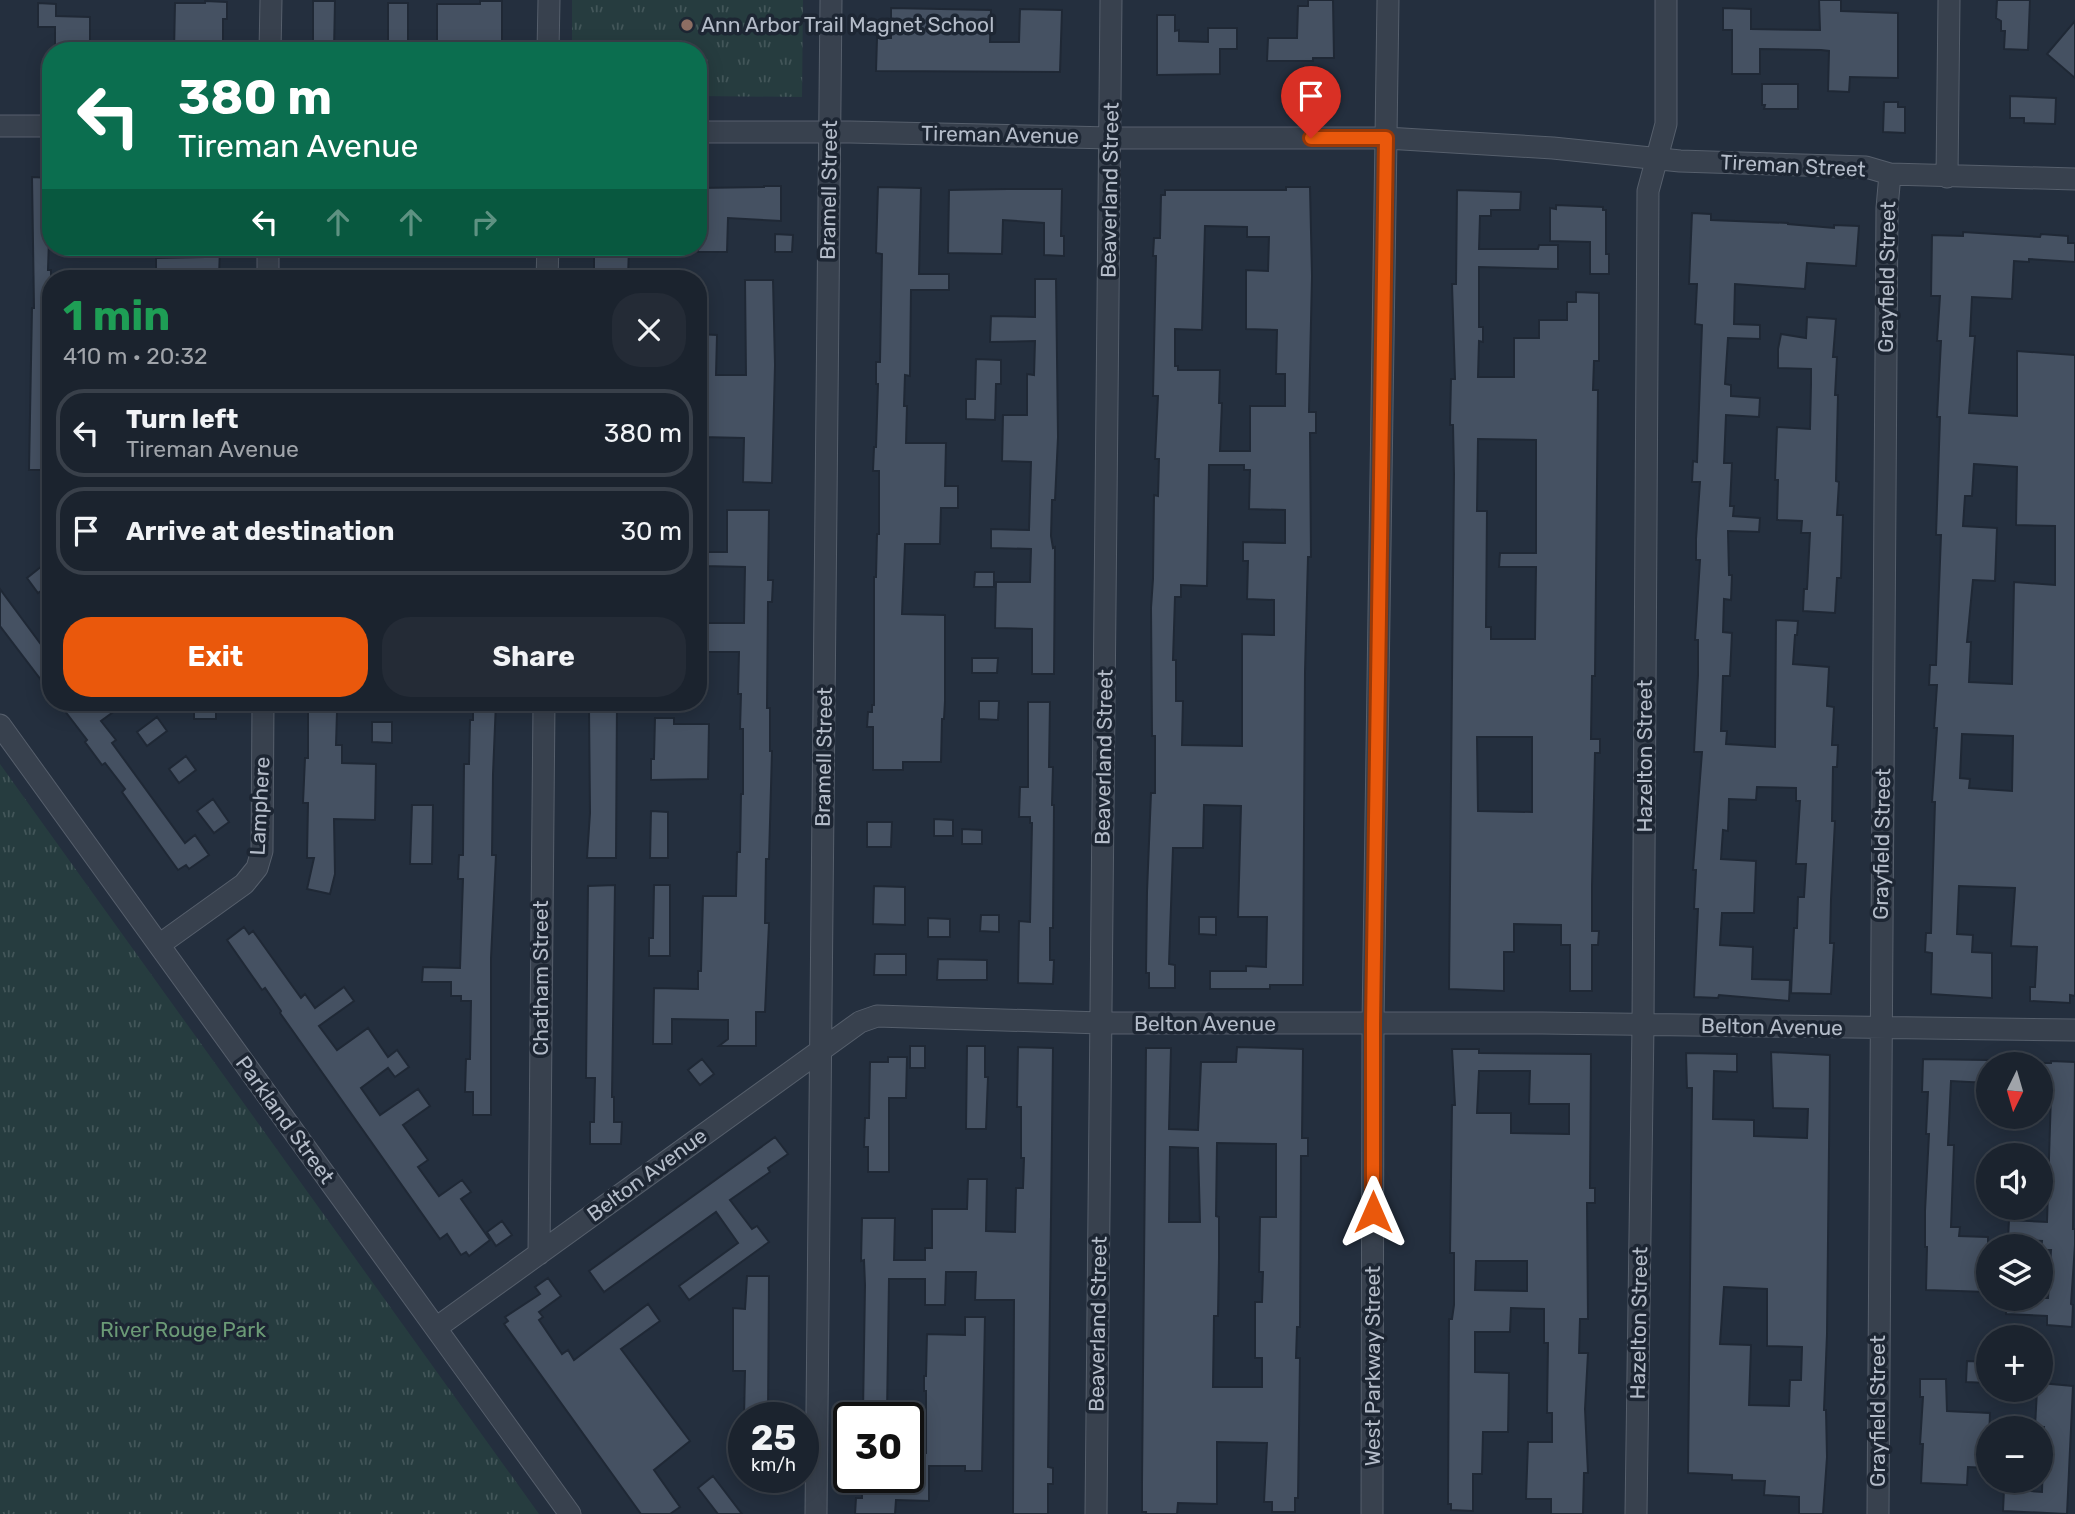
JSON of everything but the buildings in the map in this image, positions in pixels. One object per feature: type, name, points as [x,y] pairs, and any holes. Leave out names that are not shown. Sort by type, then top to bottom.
[{"type":"street","points":[[270,42],[271,0]]},
{"type":"street","points":[[548,42],[549,0]]},
{"type":"street","name":"Bramell Street","points":[[816,1514],[831,0]]},
{"type":"street","name":"Beaverland Street","points":[[1096,1514],[1111,0]]},
{"type":"street","name":"West Parkway Street","points":[[1372,1514],[1373,1024],[1388,0]]},
{"type":"street","name":"Hazelton Street","points":[[1636,1514],[1643,1025],[1648,191],[1666,124],[1666,0]]},
{"type":"street","points":[[1947,177],[1949,0]]},
{"type":"street","points":[[0,126],[42,126]]},
{"type":"street","name":"Tireman Avenue","points":[[707,132],[1110,138],[1386,138],[1553,148]]},
{"type":"street","name":"Tireman Street","points":[[1553,148],[1657,159],[1866,167],[1890,174],[2075,179]]},
{"type":"street","name":"Grayfield Street","points":[[1878,1514],[1887,221],[1890,174]]},
{"type":"street","name":"Lamphere","points":[[159,945],[244,884],[257,867],[262,851],[263,711]]},
{"type":"street","name":"Chatham Street","points":[[539,1254],[544,711]]},
{"type":"street","name":"Parkland Street","points":[[0,726],[570,1514]]},
{"type":"street","name":"Belton Avenue","points":[[436,1328],[860,1022],[877,1016],[1101,1023],[2075,1030]]},
{"type":"green space","name":"Ann Arbor Trail Magnet School","points":[[572,0],[803,0],[802,97],[707,96],[707,42],[572,42]]},
{"type":"green space","name":"River Rouge Park","points":[[0,764],[539,1514],[0,1514]]},
{"type":"place","name":"Ann Arbor Trail Magnet School","points":[[687,25]]},
{"type":"route","points":[[1311,138],[1386,138],[1373,1024],[1373,1212]]}]
